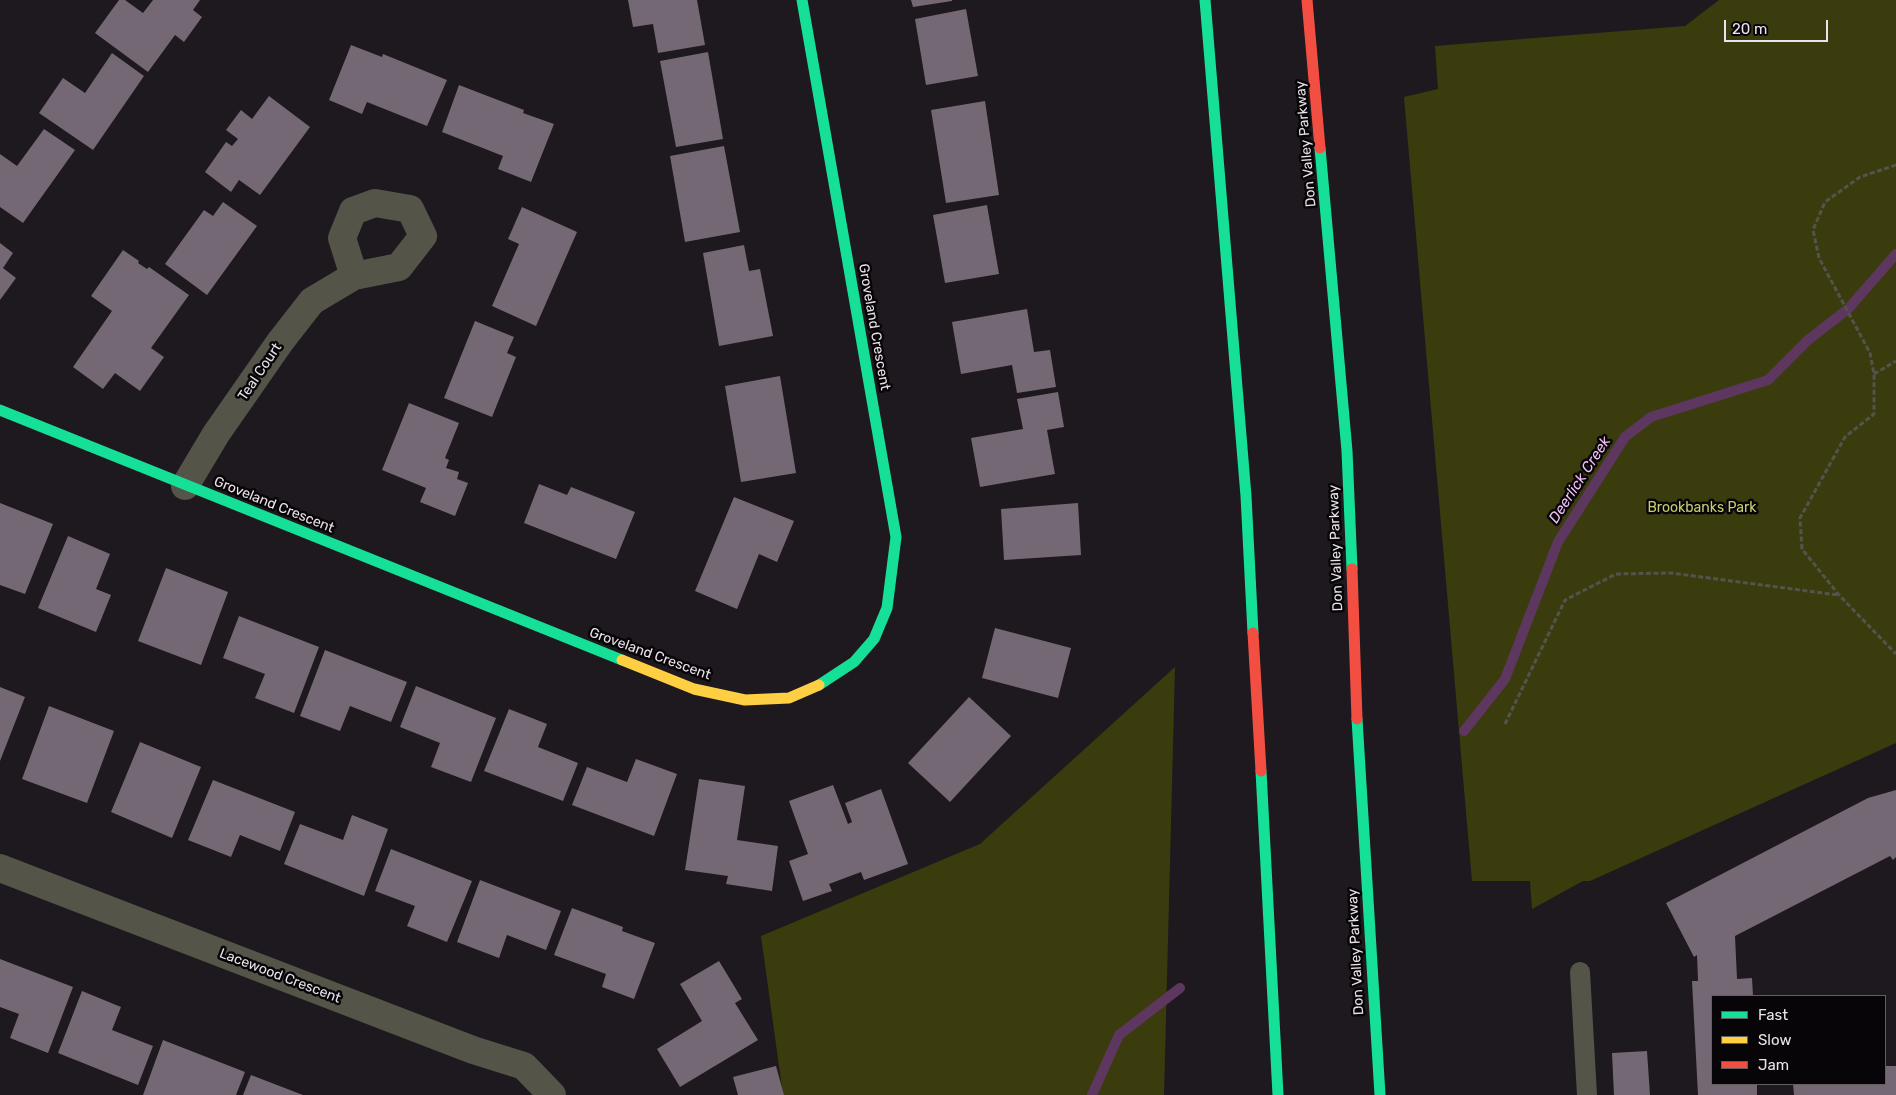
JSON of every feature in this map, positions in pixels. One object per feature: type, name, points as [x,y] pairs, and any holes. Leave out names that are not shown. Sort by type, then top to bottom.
[{"type":"main road","name":"Groveland Crescent","points":[[0,410],[185,486],[694,689],[745,700],[789,698],[822,684],[854,662],[874,639],[887,608],[896,537],[802,0]]},
{"type":"main road","points":[[1205,0],[1246,496],[1278,1095]]},
{"type":"main road","name":"Don Valley Parkway","points":[[1308,0],[1347,451],[1358,738],[1380,1095]]},
{"type":"street","name":"Teal Court","points":[[185,486],[216,434],[280,342],[312,301],[354,276]]},
{"type":"street","name":"Lacewood Crescent","points":[[0,868],[473,1050],[524,1066],[552,1095]]},
{"type":"lane","points":[[1580,972],[1587,1095]]},
{"type":"path","points":[[1896,165],[1860,177],[1825,202],[1813,230],[1819,258],[1870,353],[1874,374],[1874,414],[1845,437],[1800,518],[1802,550],[1838,595],[1896,654]]},
{"type":"path","points":[[1874,374],[1896,361]]},
{"type":"path","points":[[1505,724],[1565,600],[1616,574],[1671,573],[1838,595]]},
{"type":"green space","name":"Brookbanks Park","points":[[1719,0],[1896,0],[1896,743],[1590,881],[1583,881],[1532,909],[1530,881],[1472,881],[1404,97],[1438,89],[1435,46],[1685,26]]},
{"type":"green space","points":[[1175,667],[1164,1095],[783,1095],[761,936],[980,844]]},
{"type":"building","points":[[119,0],[125,0],[143,13],[153,0],[200,0],[193,10],[202,17],[184,42],[175,35],[148,72],[95,33]]},
{"type":"building","points":[[628,0],[697,0],[705,45],[658,53],[653,24],[633,27]]},
{"type":"building","points":[[911,0],[952,0],[952,1],[913,7]]},
{"type":"building","points":[[966,9],[978,76],[926,85],[915,19]]},
{"type":"building","points":[[351,45],[382,57],[383,54],[447,80],[427,126],[367,102],[362,114],[329,100]]},
{"type":"building","points":[[708,52],[723,139],[676,147],[660,61]]},
{"type":"building","points":[[112,53],[144,76],[93,150],[39,113],[63,78],[85,93]]},
{"type":"building","points":[[459,85],[524,110],[523,113],[554,124],[531,182],[498,169],[503,156],[442,132]]},
{"type":"building","points":[[269,96],[310,127],[260,195],[239,180],[231,192],[205,172],[226,142],[232,146],[238,139],[226,130],[241,110],[252,119]]},
{"type":"building","points":[[985,101],[999,195],[946,203],[931,110]]},
{"type":"building","points":[[44,129],[75,150],[23,223],[0,207],[0,154],[17,166]]},
{"type":"building","points":[[724,146],[740,232],[685,242],[670,156]]},
{"type":"building","points":[[223,202],[257,226],[207,295],[165,264],[204,210],[213,216]]},
{"type":"building","points":[[987,205],[999,274],[945,283],[933,215]]},
{"type":"building","points":[[522,207],[577,232],[536,326],[492,306],[519,244],[508,239]]},
{"type":"building","points":[[0,243],[13,253],[3,268],[16,278],[0,300]]},
{"type":"building","points":[[744,245],[749,271],[760,269],[773,336],[719,346],[703,253]]},
{"type":"building","points":[[123,250],[139,261],[138,263],[147,269],[149,267],[189,295],[151,348],[164,357],[140,391],[115,373],[103,389],[73,367],[112,311],[91,296]]},
{"type":"building","points":[[1027,309],[1034,352],[1050,350],[1056,387],[1017,393],[1012,365],[961,374],[952,322]]},
{"type":"building","points":[[475,321],[514,337],[507,353],[516,357],[492,417],[444,398]]},
{"type":"building","points":[[780,376],[796,473],[741,482],[725,386]]},
{"type":"building","points":[[1058,392],[1064,427],[1047,430],[1055,474],[980,487],[971,438],[1023,429],[1017,399]]},
{"type":"building","points":[[409,403],[459,423],[445,458],[449,460],[446,468],[459,472],[457,479],[468,483],[455,516],[420,502],[426,488],[382,470]]},
{"type":"building","points":[[539,484],[567,495],[571,487],[635,512],[616,559],[524,523]]},
{"type":"building","points":[[734,497],[794,521],[777,562],[759,554],[737,609],[695,591]]},
{"type":"building","points":[[0,503],[53,524],[25,594],[0,585]]},
{"type":"building","points":[[1078,503],[1081,555],[1004,560],[1001,509]]},
{"type":"building","points":[[68,536],[110,554],[96,589],[111,595],[96,632],[38,608]]},
{"type":"building","points":[[166,568],[228,592],[201,665],[138,641]]},
{"type":"building","points":[[239,616],[319,647],[294,713],[255,698],[265,674],[223,658]]},
{"type":"building","points":[[995,628],[1071,648],[1058,698],[982,678]]},
{"type":"building","points":[[325,650],[407,682],[391,722],[350,706],[340,731],[300,716]]},
{"type":"building","points":[[416,686],[496,718],[471,782],[431,767],[440,743],[400,727]]},
{"type":"building","points":[[0,687],[25,697],[0,761]]},
{"type":"building","points":[[969,697],[1011,736],[950,802],[908,763]]},
{"type":"building","points":[[49,706],[114,731],[87,803],[22,779]]},
{"type":"building","points":[[509,709],[547,724],[538,747],[578,763],[563,801],[484,771]]},
{"type":"building","points":[[140,742],[201,767],[172,838],[111,812]]},
{"type":"building","points":[[636,759],[677,774],[654,836],[572,805],[587,767],[627,782]]},
{"type":"building","points":[[699,779],[745,786],[737,840],[778,846],[772,891],[726,884],[728,876],[685,870]]},
{"type":"building","points":[[213,780],[295,812],[280,851],[240,835],[231,857],[188,840]]},
{"type":"building","points":[[833,785],[848,824],[852,822],[845,803],[881,789],[908,864],[864,880],[861,872],[829,884],[832,891],[803,901],[789,861],[808,854],[789,801]]},
{"type":"building","points":[[1896,790],[1896,857],[1893,860],[1890,856],[1735,936],[1737,979],[1752,978],[1753,995],[1711,995],[1711,1085],[1757,1085],[1757,1095],[1698,1095],[1692,981],[1698,981],[1697,955],[1694,957],[1666,903],[1868,798]]},
{"type":"building","points":[[352,815],[388,829],[364,896],[284,864],[300,824],[343,840]]},
{"type":"building","points":[[391,849],[472,881],[447,942],[407,926],[415,906],[375,891]]},
{"type":"building","points":[[480,880],[561,911],[546,950],[507,935],[499,958],[457,942]]},
{"type":"building","points":[[572,908],[623,927],[622,931],[655,943],[634,999],[602,987],[606,974],[554,955]]},
{"type":"building","points":[[0,959],[73,987],[48,1053],[10,1038],[19,1014],[0,1007]]},
{"type":"building","points":[[719,961],[742,999],[735,1003],[758,1040],[680,1087],[657,1049],[702,1021],[680,984]]},
{"type":"building","points":[[82,991],[121,1007],[112,1030],[153,1046],[138,1085],[58,1053]]},
{"type":"building","points":[[163,1040],[245,1072],[236,1095],[143,1095]]},
{"type":"building","points":[[1647,1051],[1650,1095],[1614,1095],[1612,1053]]},
{"type":"building","points":[[776,1066],[784,1095],[738,1095],[733,1077]]},
{"type":"building","points":[[1886,1066],[1896,1066],[1896,1095],[1794,1095],[1793,1085],[1886,1085]]},
{"type":"building","points":[[251,1075],[303,1095],[243,1095]]},
{"type":"waterway","name":"Deerlick Creek","points":[[1464,731],[1505,679],[1558,542],[1625,437],[1651,417],[1768,380],[1808,340],[1848,309],[1896,254]]},
{"type":"waterway","name":"Deerlick Creek","points":[[1092,1095],[1119,1035],[1180,988]]},
{"type":"traffic: fast","points":[[802,0],[896,537],[887,608],[874,639],[854,662],[819,685]]},
{"type":"traffic: fast","points":[[1205,0],[1246,496],[1253,633]]},
{"type":"traffic: fast","points":[[1320,148],[1347,451],[1352,569]]},
{"type":"traffic: fast","points":[[0,410],[622,660]]},
{"type":"traffic: fast","points":[[1357,719],[1380,1095]]},
{"type":"traffic: fast","points":[[1261,771],[1278,1095]]},
{"type":"traffic: slow","points":[[622,660],[694,689],[745,700],[789,698],[819,685]]},
{"type":"traffic: jam","points":[[1307,0],[1320,148]]},
{"type":"traffic: jam","points":[[1352,569],[1357,719]]},
{"type":"traffic: jam","points":[[1253,633],[1261,771]]}]
